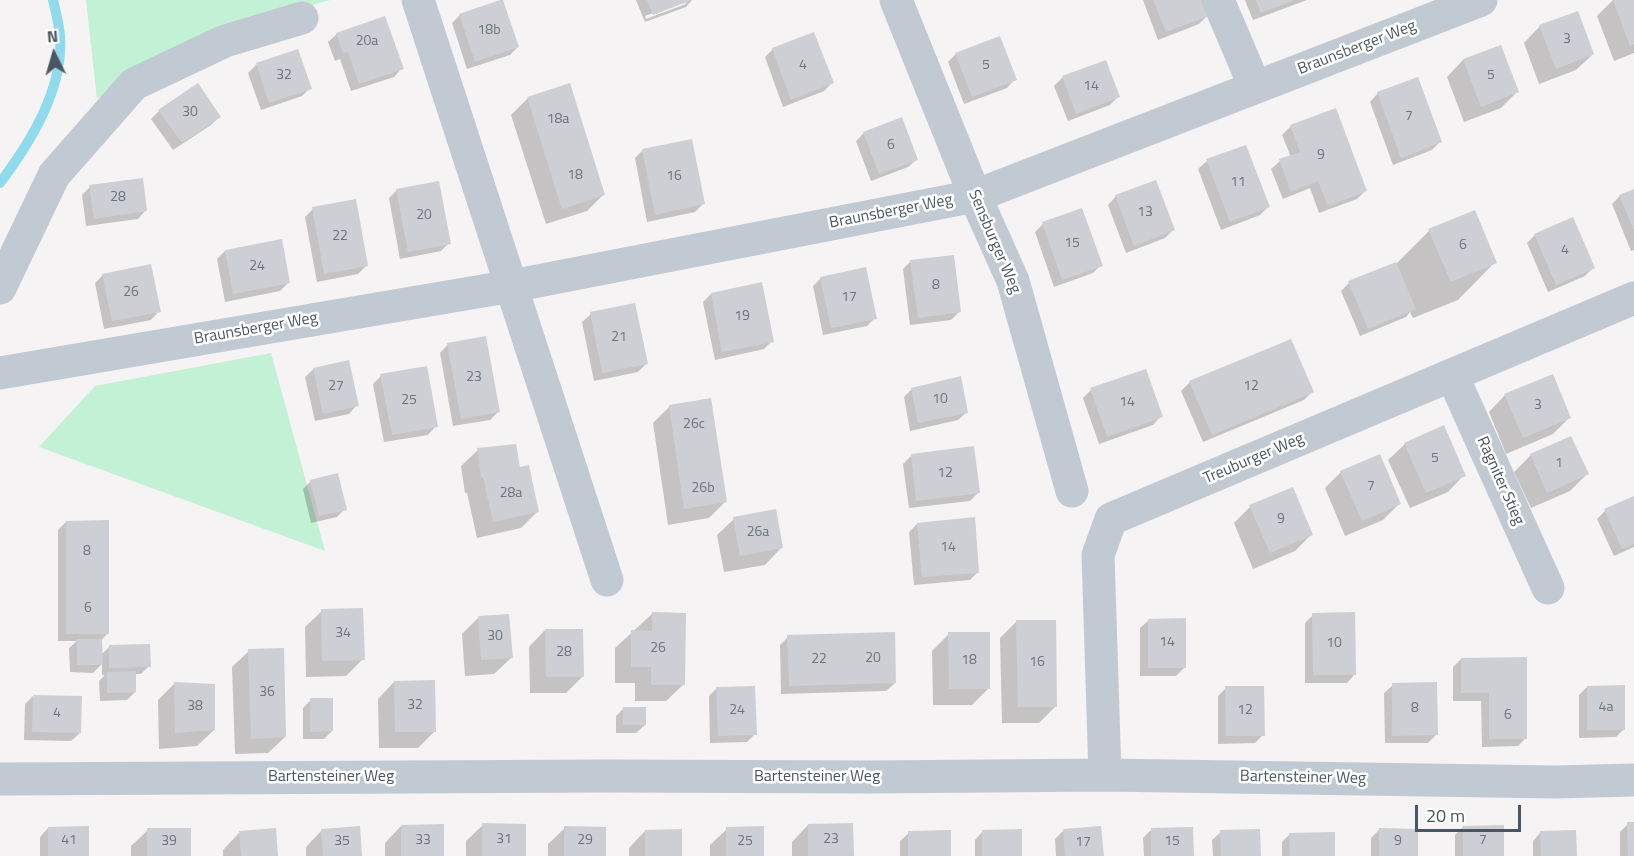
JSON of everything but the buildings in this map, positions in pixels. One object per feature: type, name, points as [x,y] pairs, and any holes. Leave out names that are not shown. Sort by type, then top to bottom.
[{"type":"street","points":[[418,0],[607,580]]},
{"type":"street","name":"Sensburger Weg","points":[[896,0],[975,196],[1013,281],[1072,491]]},
{"type":"street","points":[[1218,0],[1255,87]]},
{"type":"street","name":"Braunsberger Weg","points":[[0,373],[512,286],[975,196],[1466,3]]},
{"type":"street","points":[[0,288],[54,175],[134,84],[225,41],[302,18]]},
{"type":"street","name":"Treuburger Weg","points":[[1105,775],[1098,555],[1111,519],[1634,298]]},
{"type":"street","name":"Ragniter Stieg","points":[[1452,375],[1548,588]]},
{"type":"street","name":"Bartensteiner Weg","points":[[0,779],[1105,775],[1555,782],[1634,780]]},
{"type":"green space","points":[[86,0],[330,0],[210,33],[97,99]]},
{"type":"green space","points":[[271,353],[325,551],[39,447],[95,386]]},
{"type":"waterway","points":[[0,183],[33,133],[43,114],[57,76],[60,36],[53,0]]}]
